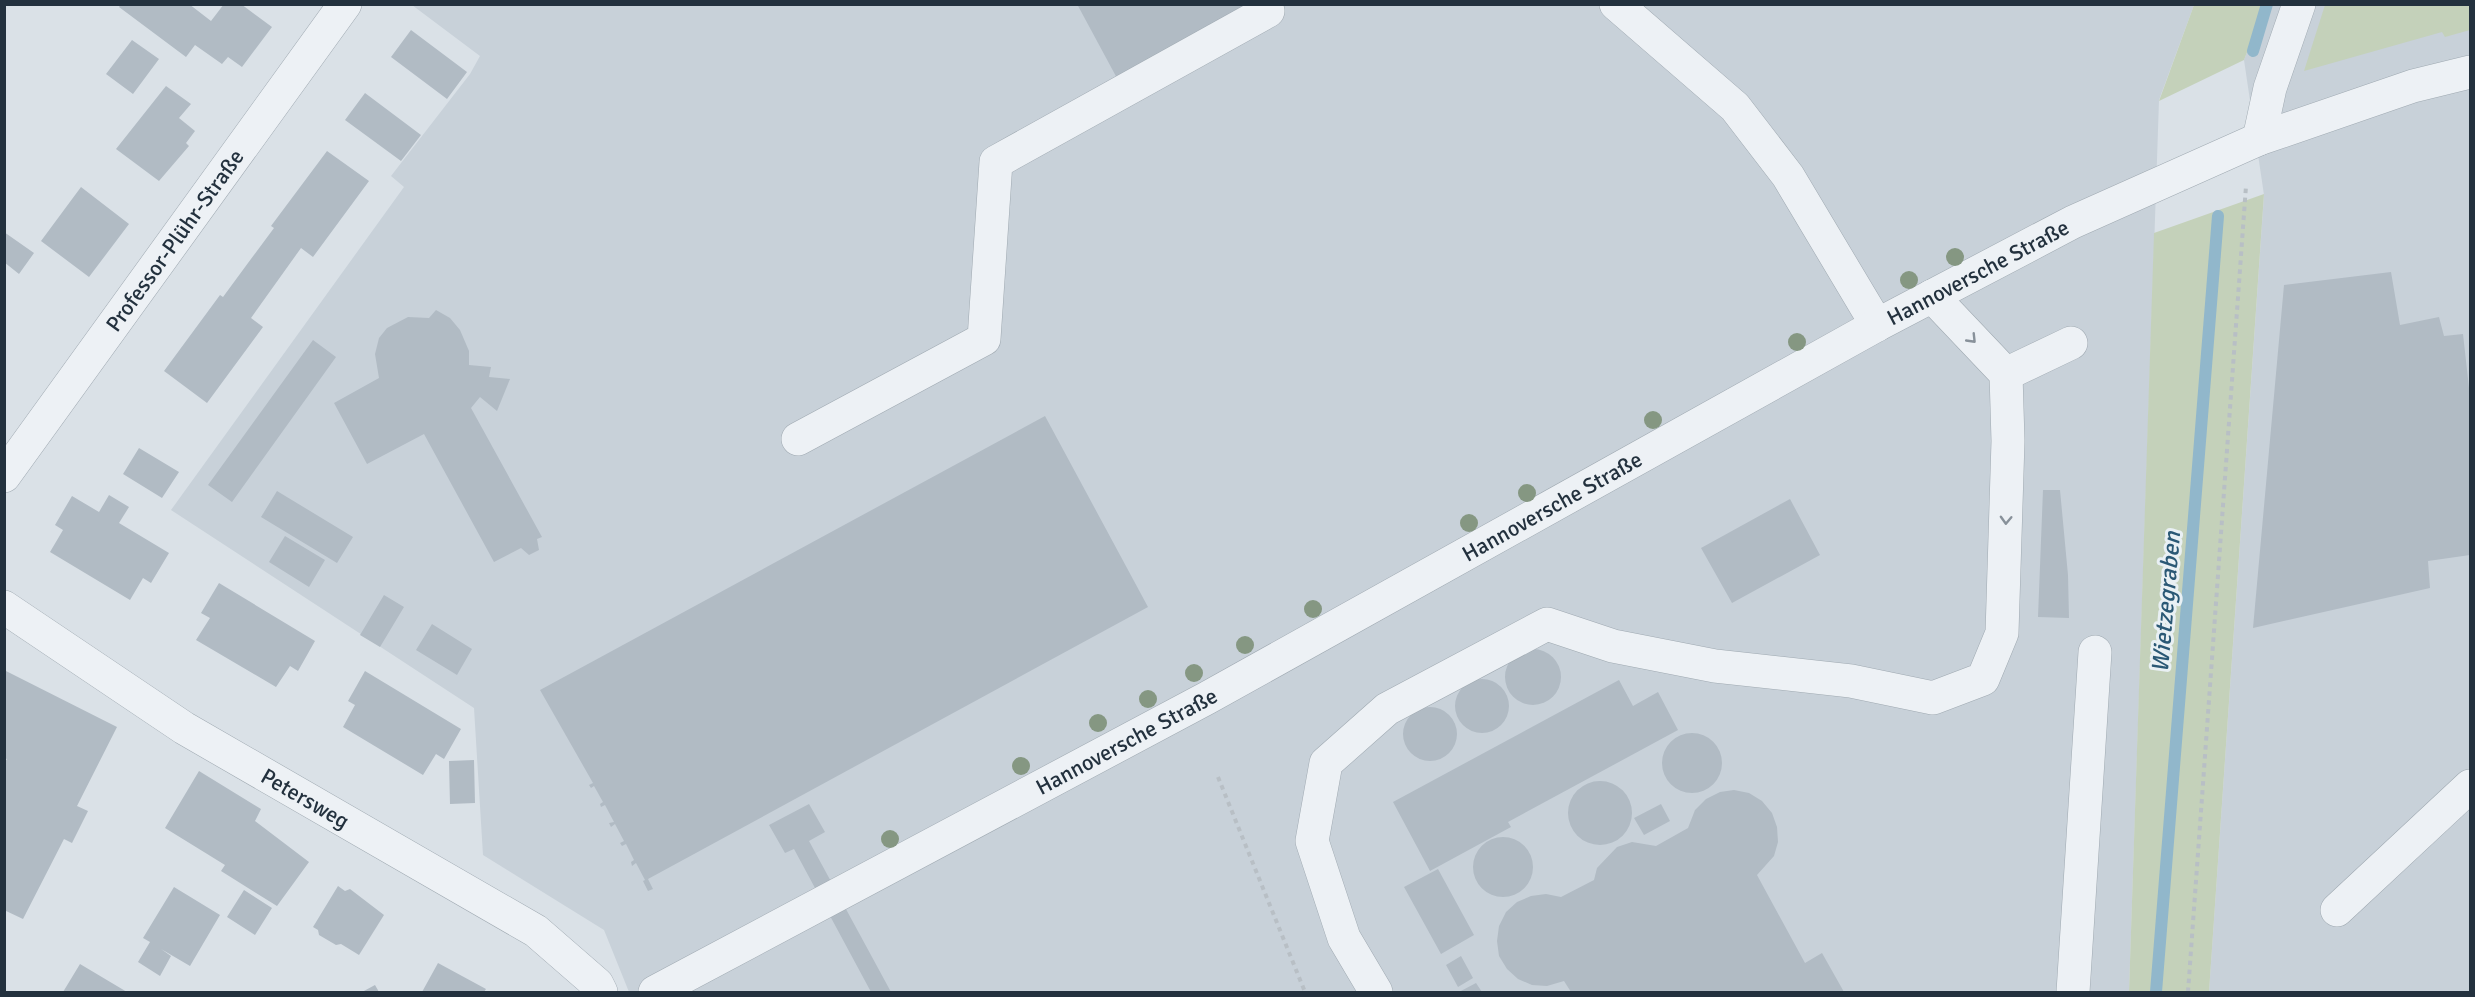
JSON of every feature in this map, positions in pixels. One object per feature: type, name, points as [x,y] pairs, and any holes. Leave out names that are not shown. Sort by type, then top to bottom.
[{"type":"street","points":[[1616,4],[1735,107],[1788,176],[1877,325]]},
{"type":"street","points":[[2259,139],[2270,88],[2299,4]]},
{"type":"street","name":"Professor-Plühr-Straße","points":[[4,476],[338,7]]},
{"type":"street","points":[[798,439],[984,339],[996,162],[1270,7]]},
{"type":"street","name":"Hannoversche Straße","points":[[659,992],[1208,698],[1877,325],[2090,213],[2259,139],[2413,86],[2470,72]]},
{"type":"street","points":[[1376,993],[1344,939],[1312,841],[1326,763],[1387,709],[1546,624],[1613,645],[1715,666],[1851,681],[1933,698],[1983,679],[2002,633],[2008,441],[2006,374],[1932,296]]},
{"type":"street","points":[[2006,374],[2071,343]]},
{"type":"street","name":"Petersweg","points":[[4,607],[184,729],[536,931],[597,984],[601,993]]},
{"type":"street","points":[[2073,993],[2095,652]]},
{"type":"street","points":[[2337,910],[2470,786]]},
{"type":"path","points":[[2188,993],[2242,221],[2245,190],[2259,139]]},
{"type":"path","points":[[1218,777],[1305,993]]},
{"type":"shaded area","points":[[412,5],[2194,5],[2159,100],[2129,992],[629,992],[604,930],[483,855],[474,708],[171,510],[404,187],[391,176],[470,74],[480,56]]},
{"type":"shaded area","points":[[2265,5],[2470,5],[2470,992],[2209,992],[2264,195],[2244,60]]},
{"type":"green space","points":[[2194,5],[2265,5],[2244,60],[2159,101]]},
{"type":"green space","points":[[2325,5],[2470,5],[2470,30],[2445,37],[2442,32],[2304,71]]},
{"type":"green space","points":[[2264,194],[2209,992],[2129,992],[2154,233]]},
{"type":"building","points":[[121,4],[189,4],[211,21],[224,4],[241,4],[272,27],[242,67],[228,57],[222,64],[195,45],[186,57],[119,7]]},
{"type":"building","points":[[1077,4],[1246,4],[1248,9],[1118,80]]},
{"type":"building","points":[[411,30],[467,72],[447,99],[391,57]]},
{"type":"building","points":[[132,40],[159,59],[133,94],[106,74]]},
{"type":"building","points":[[166,86],[191,104],[179,118],[195,131],[186,143],[189,146],[159,181],[116,149]]},
{"type":"building","points":[[365,93],[421,135],[401,161],[345,120]]},
{"type":"building","points":[[327,151],[369,181],[313,257],[301,248],[251,318],[263,327],[207,403],[164,371],[220,295],[223,297],[274,228],[271,226]]},
{"type":"building","points":[[81,187],[129,224],[89,277],[41,241]]},
{"type":"building","points":[[4,232],[34,253],[19,274],[4,262]]},
{"type":"building","points":[[2391,272],[2400,325],[2439,317],[2444,336],[2463,334],[2470,397],[2470,555],[2428,561],[2430,588],[2253,628],[2284,285]]},
{"type":"building","points":[[436,310],[450,318],[460,330],[469,351],[469,365],[491,367],[489,377],[510,379],[497,411],[480,397],[471,408],[542,537],[537,539],[539,550],[529,555],[521,548],[494,562],[424,434],[367,464],[334,403],[379,378],[375,354],[379,338],[387,328],[408,317],[429,318]]},
{"type":"building","points":[[313,340],[336,357],[232,502],[208,485]]},
{"type":"building","points":[[1045,416],[1148,607],[648,879],[653,889],[648,891],[636,863],[632,866],[631,862],[634,860],[626,844],[622,846],[620,843],[624,841],[615,824],[611,827],[609,823],[614,822],[605,805],[601,807],[600,804],[603,802],[594,786],[591,788],[589,785],[593,783],[540,690]]},
{"type":"building","points":[[139,448],[179,472],[162,498],[123,474]]},
{"type":"building","points":[[2043,490],[2060,490],[2068,575],[2069,618],[2038,617]]},
{"type":"building","points":[[277,491],[353,537],[337,563],[261,517]]},
{"type":"building","points":[[109,495],[129,507],[119,523],[169,553],[151,583],[143,578],[130,600],[50,552],[63,530],[55,525],[72,496],[99,512]]},
{"type":"building","points":[[1790,499],[1820,555],[1732,603],[1701,548]]},
{"type":"building","points":[[285,536],[325,560],[309,587],[269,562]]},
{"type":"building","points":[[219,583],[315,641],[298,671],[290,666],[276,687],[196,640],[210,618],[201,613]]},
{"type":"building","points":[[384,595],[404,607],[380,647],[360,635]]},
{"type":"building","points":[[432,624],[472,649],[457,675],[416,650]]},
{"type":"building","points":[[1527,649],[1539,649],[1549,653],[1557,661],[1561,677],[1557,693],[1549,701],[1539,705],[1527,705],[1517,701],[1509,693],[1505,683],[1505,671],[1509,661],[1517,653]]},
{"type":"building","points":[[4,670],[117,727],[77,806],[88,811],[72,843],[64,839],[23,919],[4,910],[4,763],[7,759],[4,758]]},
{"type":"building","points":[[365,671],[461,729],[444,759],[436,754],[423,775],[343,727],[355,705],[348,701]]},
{"type":"building","points":[[1482,679],[1492,681],[1501,687],[1507,696],[1509,706],[1507,716],[1501,725],[1492,731],[1482,733],[1472,731],[1463,725],[1457,716],[1455,706],[1457,696],[1463,687],[1472,681]]},
{"type":"building","points":[[1619,680],[1633,706],[1658,692],[1678,730],[1508,822],[1511,827],[1430,871],[1393,802]]},
{"type":"building","points":[[1425,707],[1435,707],[1445,711],[1453,719],[1457,734],[1453,749],[1445,757],[1435,761],[1425,761],[1415,757],[1407,749],[1403,739],[1403,729],[1407,719],[1415,711]]},
{"type":"building","points":[[1692,733],[1713,742],[1722,763],[1713,784],[1692,793],[1671,784],[1662,763],[1671,742]]},
{"type":"building","points":[[474,760],[475,803],[450,804],[449,761]]},
{"type":"building","points":[[199,771],[261,809],[255,821],[309,862],[277,906],[221,871],[225,865],[165,828]]},
{"type":"building","points":[[1600,781],[1618,787],[1626,795],[1632,813],[1626,831],[1618,839],[1600,845],[1582,839],[1574,831],[1568,813],[1574,795],[1582,787]]},
{"type":"building","points":[[1734,790],[1749,793],[1762,801],[1772,813],[1777,827],[1778,842],[1774,856],[1757,875],[1805,963],[1822,953],[1844,992],[1571,992],[1564,981],[1547,986],[1532,985],[1518,979],[1507,969],[1499,956],[1497,941],[1499,926],[1506,912],[1517,902],[1531,896],[1546,894],[1561,897],[1594,880],[1597,868],[1617,847],[1632,842],[1656,846],[1688,828],[1695,810],[1706,799],[1720,792]]},
{"type":"building","points":[[809,804],[825,832],[809,841],[891,992],[871,992],[794,849],[785,853],[769,825]]},
{"type":"building","points":[[1661,804],[1670,821],[1644,835],[1634,818]]},
{"type":"building","points":[[1503,837],[1520,842],[1528,850],[1533,867],[1528,884],[1520,892],[1503,897],[1486,892],[1478,884],[1473,867],[1478,850],[1486,842]]},
{"type":"building","points":[[1438,869],[1474,935],[1441,954],[1404,887]]},
{"type":"building","points":[[338,886],[345,891],[350,889],[384,915],[359,955],[319,935],[318,930],[313,927]]},
{"type":"building","points":[[174,887],[220,915],[190,966],[161,949],[171,956],[160,976],[138,962],[150,942],[143,938]]},
{"type":"building","points":[[244,890],[272,908],[255,935],[227,917]]},
{"type":"building","points":[[1461,956],[1473,978],[1458,987],[1446,965]]},
{"type":"building","points":[[438,963],[486,989],[484,992],[422,992]]},
{"type":"building","points":[[80,964],[127,992],[63,992]]},
{"type":"building","points":[[1476,983],[1482,992],[1459,992]]},
{"type":"building","points":[[375,985],[379,992],[362,992]]},
{"type":"waterway","name":"Wietzegraben","points":[[2253,51],[2267,4]]},
{"type":"waterway","name":"Wietzegraben","points":[[2156,992],[2218,216]]}]
